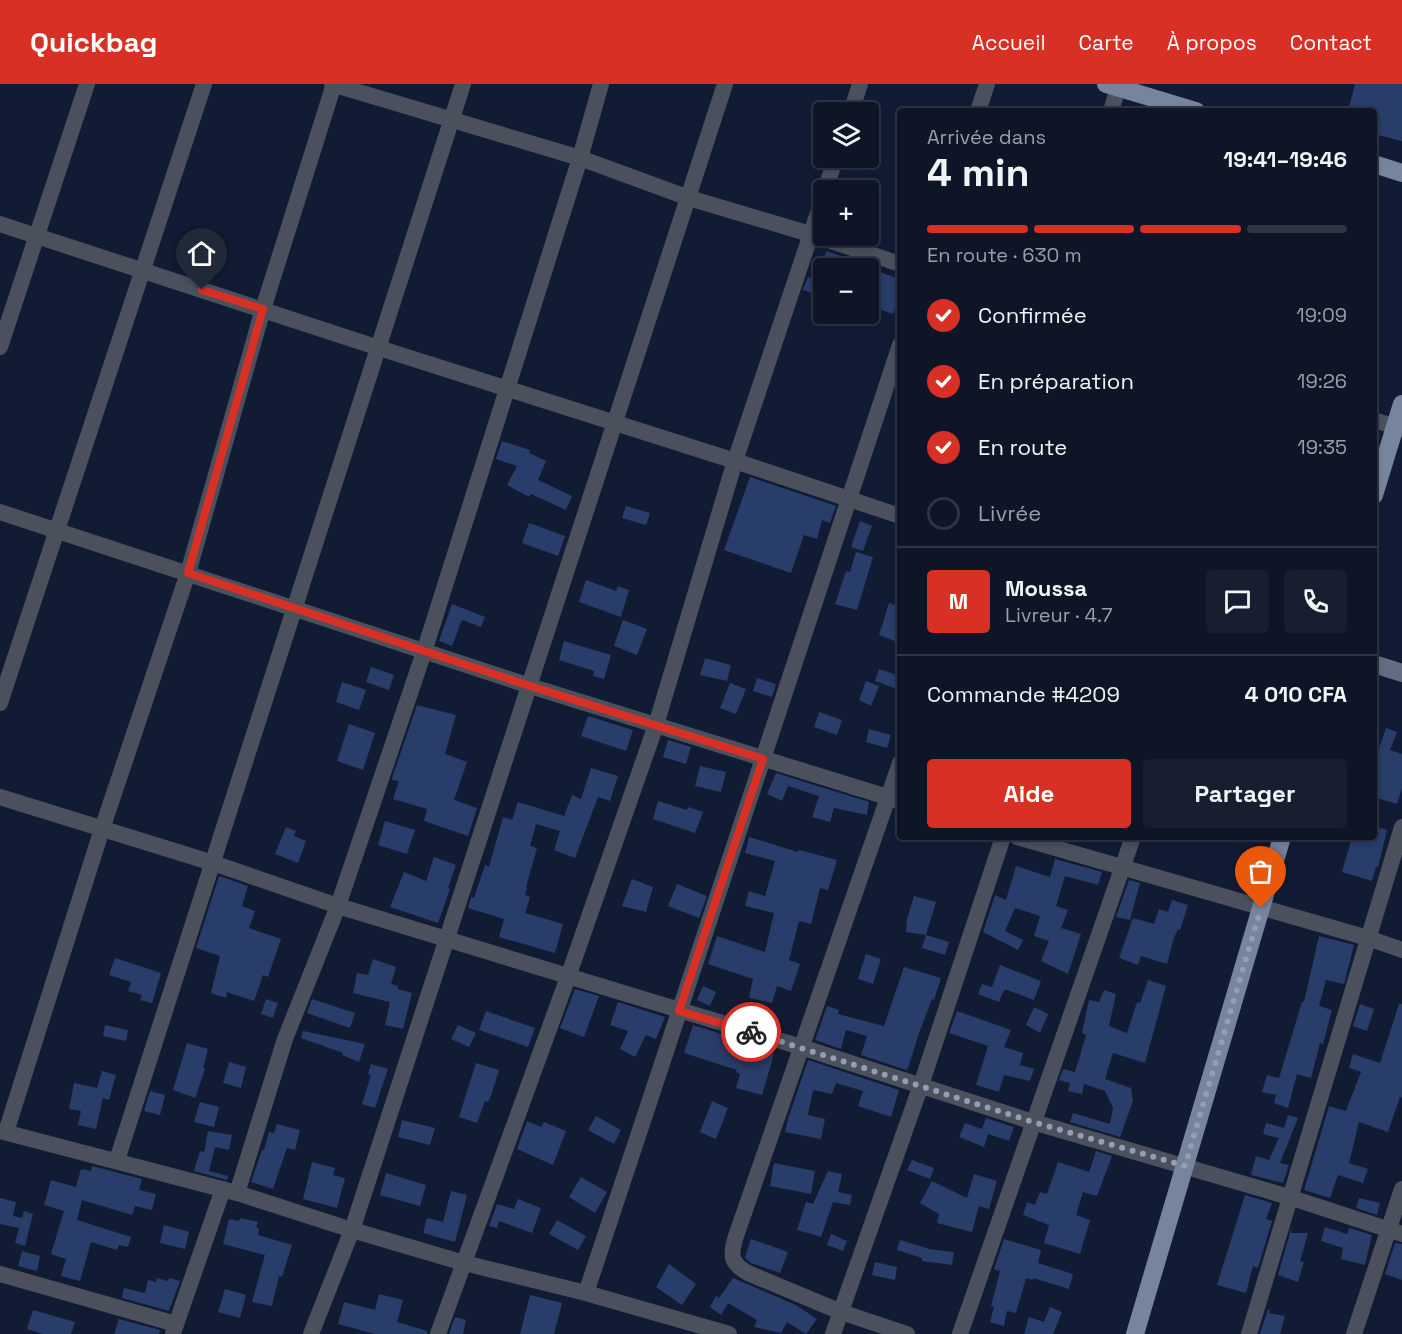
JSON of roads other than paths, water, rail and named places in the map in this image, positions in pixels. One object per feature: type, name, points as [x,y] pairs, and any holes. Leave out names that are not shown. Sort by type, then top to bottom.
[{"type":"main road","points":[[1121,87],[1187,108]]},
{"type":"main road","points":[[1377,165],[1402,173]]},
{"type":"main road","points":[[1377,487],[1398,428],[1402,404]]},
{"type":"main road","points":[[1135,1334],[1281,840]]},
{"type":"street","points":[[0,347],[87,84]]},
{"type":"street","points":[[0,704],[204,84]]},
{"type":"street","points":[[729,1334],[698,1329],[586,1293],[464,1263],[352,1230],[230,1191],[3,1131],[188,573],[263,309],[333,84],[580,158],[689,198],[897,263]]},
{"type":"street","points":[[117,1160],[463,84]]},
{"type":"street","points":[[0,1274],[175,1329],[338,906],[424,652],[580,158],[601,84]]},
{"type":"street","points":[[311,1334],[352,1230],[725,84]]},
{"type":"street","points":[[854,102],[860,84]]},
{"type":"street","points":[[979,108],[987,84]]},
{"type":"street","points":[[1112,108],[1121,87]]},
{"type":"street","points":[[0,225],[897,515]]},
{"type":"street","points":[[438,1334],[568,977],[656,725],[735,461],[813,225]]},
{"type":"street","points":[[586,1293],[897,354]]},
{"type":"street","points":[[1377,421],[1398,428]]},
{"type":"street","points":[[0,512],[530,686],[895,799],[801,1047],[732,1248],[732,1260],[738,1268],[748,1273],[841,1312],[907,1334]]},
{"type":"street","points":[[1377,665],[1402,673]]},
{"type":"street","points":[[0,798],[213,863],[447,940],[801,1047],[1033,1122],[1289,1197],[1395,1232]]},
{"type":"street","points":[[1249,1334],[1402,827]]},
{"type":"street","points":[[833,1334],[921,1085],[1002,840]]},
{"type":"street","points":[[1027,840],[1368,938],[1402,950]]},
{"type":"street","points":[[960,1334],[1132,840]]},
{"type":"street","points":[[1354,1334],[1395,1232],[1402,1189]]}]
